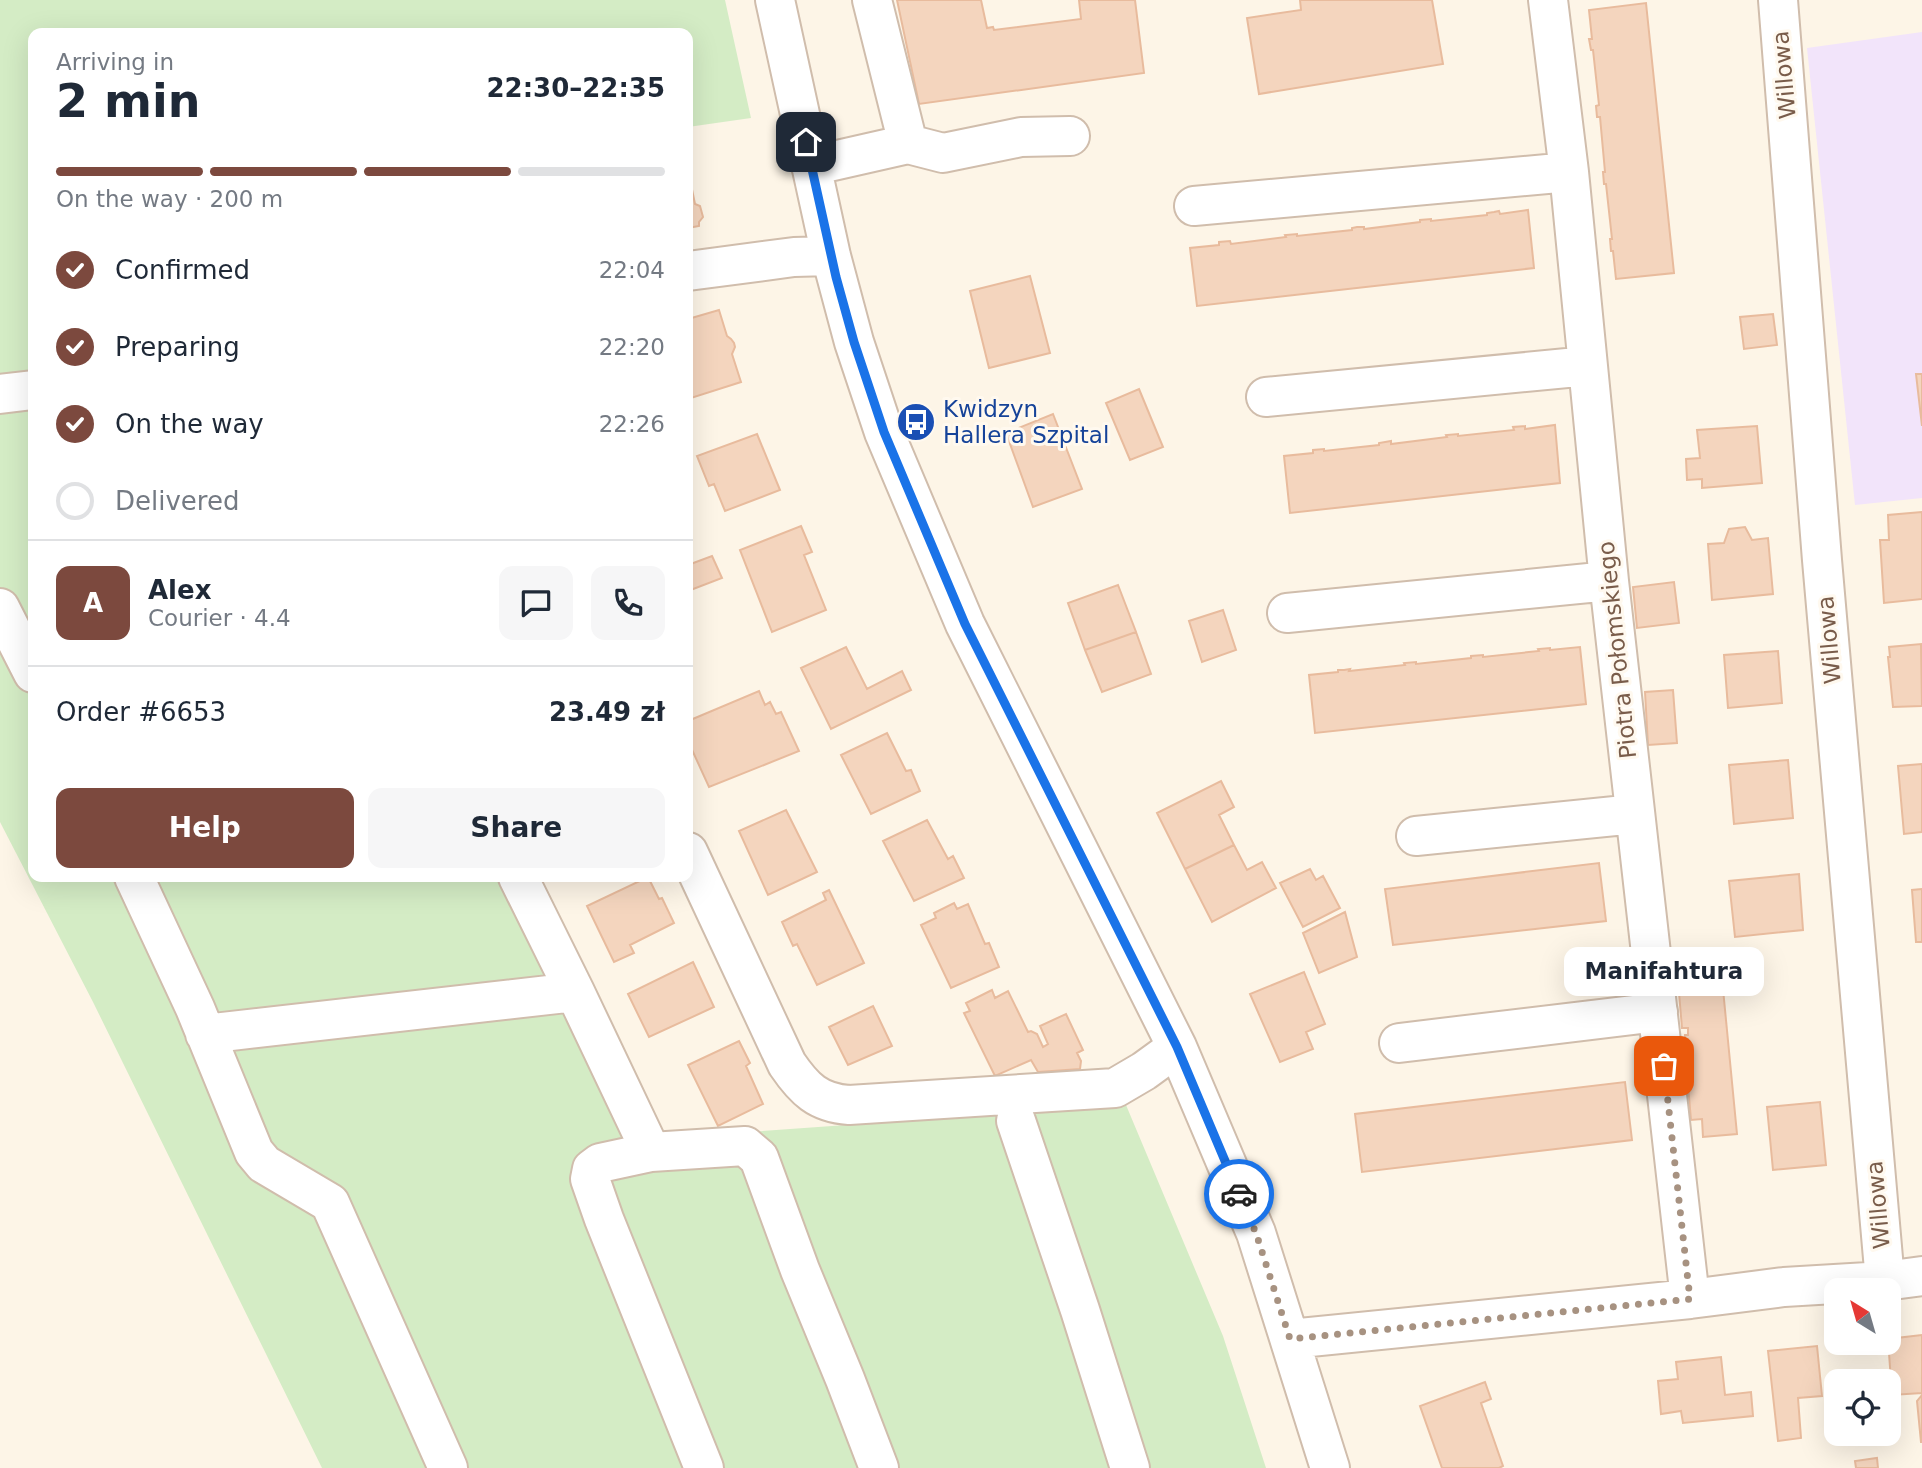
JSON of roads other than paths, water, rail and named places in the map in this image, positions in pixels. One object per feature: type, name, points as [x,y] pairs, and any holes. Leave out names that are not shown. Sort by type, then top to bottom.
[{"type":"street","points":[[775,0],[831,256],[854,342],[884,432],[965,624],[1177,1047],[1256,1233],[1330,1468]]},
{"type":"street","points":[[873,0],[908,144]]},
{"type":"street","name":"Piotra Połomskiego","points":[[1548,0],[1569,172],[1609,581],[1690,1299]]},
{"type":"street","name":"Willowa","points":[[1778,0],[1825,588],[1885,1278]]},
{"type":"street","points":[[811,166],[908,144],[943,153],[1021,137],[1070,136]]},
{"type":"street","points":[[1194,206],[1569,172]]},
{"type":"street","points":[[693,270],[794,257],[831,256]]},
{"type":"street","points":[[1266,397],[1588,366]]},
{"type":"street","points":[[0,394],[28,391]]},
{"type":"street","points":[[1287,613],[1609,581]]},
{"type":"street","points":[[0,608],[28,663]]},
{"type":"street","points":[[1416,836],[1635,814]]},
{"type":"street","points":[[693,863],[787,1064],[806,1088],[819,1098],[835,1104],[849,1105],[1115,1088],[1177,1047]]},
{"type":"street","points":[[136,882],[205,1034],[254,1152],[264,1164],[330,1203],[448,1468]]},
{"type":"street","points":[[520,882],[651,1152]]},
{"type":"street","points":[[205,1034],[575,992]]},
{"type":"street","points":[[1399,1043],[1658,1012]]},
{"type":"street","points":[[1016,1121],[1130,1468]]},
{"type":"street","points":[[704,1468],[590,1179],[592,1169],[600,1163],[651,1152],[745,1146],[759,1158],[800,1270],[879,1468]]},
{"type":"street","points":[[1901,1279],[1922,1276]]},
{"type":"street","points":[[1290,1339],[1824,1285]]},
{"type":"place","name":"Kwidzyn Hallera Szpital","points":[[916,422]]},
{"type":"place","name":"Manifahtura","points":[[1664,1066]]}]
